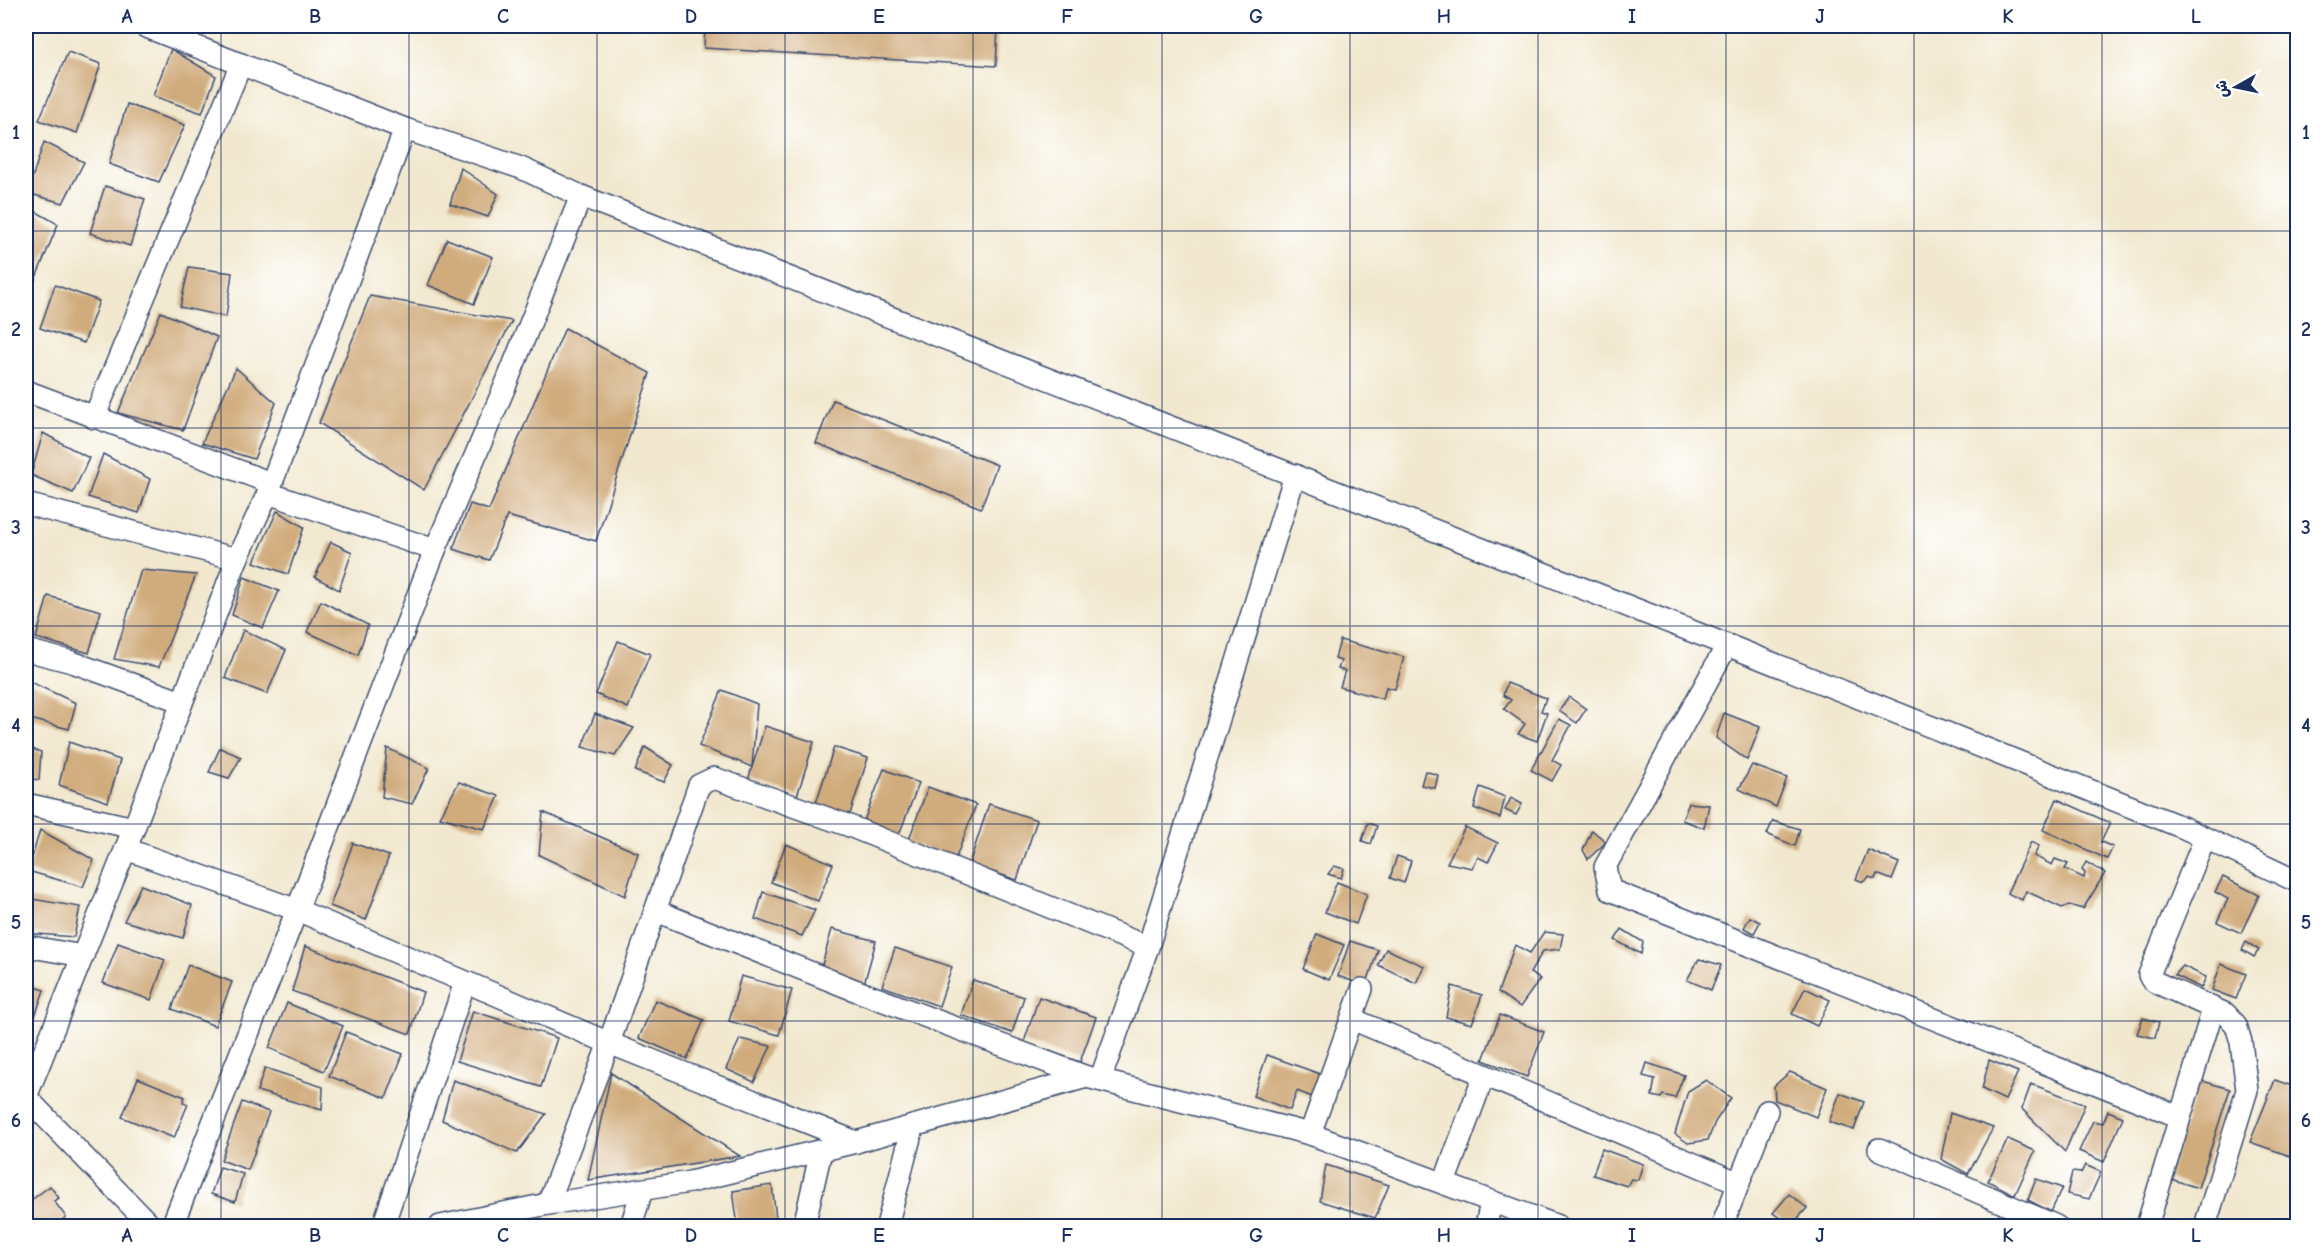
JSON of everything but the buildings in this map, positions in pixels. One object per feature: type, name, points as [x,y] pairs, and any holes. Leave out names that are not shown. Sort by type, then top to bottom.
[{"type":"street","points":[[144,26],[405,129],[521,168],[581,196],[1727,645],[2205,838],[2298,882]]},
{"type":"street","points":[[94,418],[241,64]]},
{"type":"street","points":[[151,1227],[26,1097],[126,849],[237,559],[269,488],[405,129]]},
{"type":"street","points":[[172,1227],[435,550],[506,384],[581,196]]},
{"type":"street","points":[[26,391],[269,488],[435,550]]},
{"type":"street","points":[[1094,1079],[1148,947],[1295,475]]},
{"type":"street","points":[[26,504],[237,559]]},
{"type":"street","points":[[1727,645],[1605,867],[1610,890],[2180,1117]]},
{"type":"street","points":[[26,650],[72,662],[183,702]]},
{"type":"street","points":[[548,1204],[609,1043],[699,785],[714,778],[847,825],[1148,947]]},
{"type":"street","points":[[26,804],[134,828]]},
{"type":"street","points":[[2205,838],[2149,975],[2156,982],[2226,1014],[2236,1025],[2244,1060],[2247,1090],[2205,1227]]},
{"type":"street","points":[[126,849],[297,910],[609,1043],[856,1143]]},
{"type":"street","points":[[656,911],[852,989],[1094,1079],[1310,1134],[1558,1227]]},
{"type":"street","points":[[26,946],[83,956]]},
{"type":"street","points":[[383,1227],[465,982]]},
{"type":"street","points":[[1310,1134],[1362,989]]},
{"type":"street","points":[[2147,1227],[2213,1009]]},
{"type":"street","points":[[1352,1019],[1739,1183]]},
{"type":"street","points":[[1444,1183],[1484,1075]]},
{"type":"street","points":[[440,1227],[548,1204],[690,1182],[856,1143],[1094,1079]]},
{"type":"street","points":[[1722,1227],[1767,1111]]},
{"type":"street","points":[[887,1227],[913,1126]]},
{"type":"street","points":[[1879,1149],[2056,1227]]},
{"type":"street","points":[[804,1227],[821,1151]]},
{"type":"street","points":[[632,1227],[642,1190]]},
{"type":"street","points":[[1486,1227],[1491,1202]]}]
